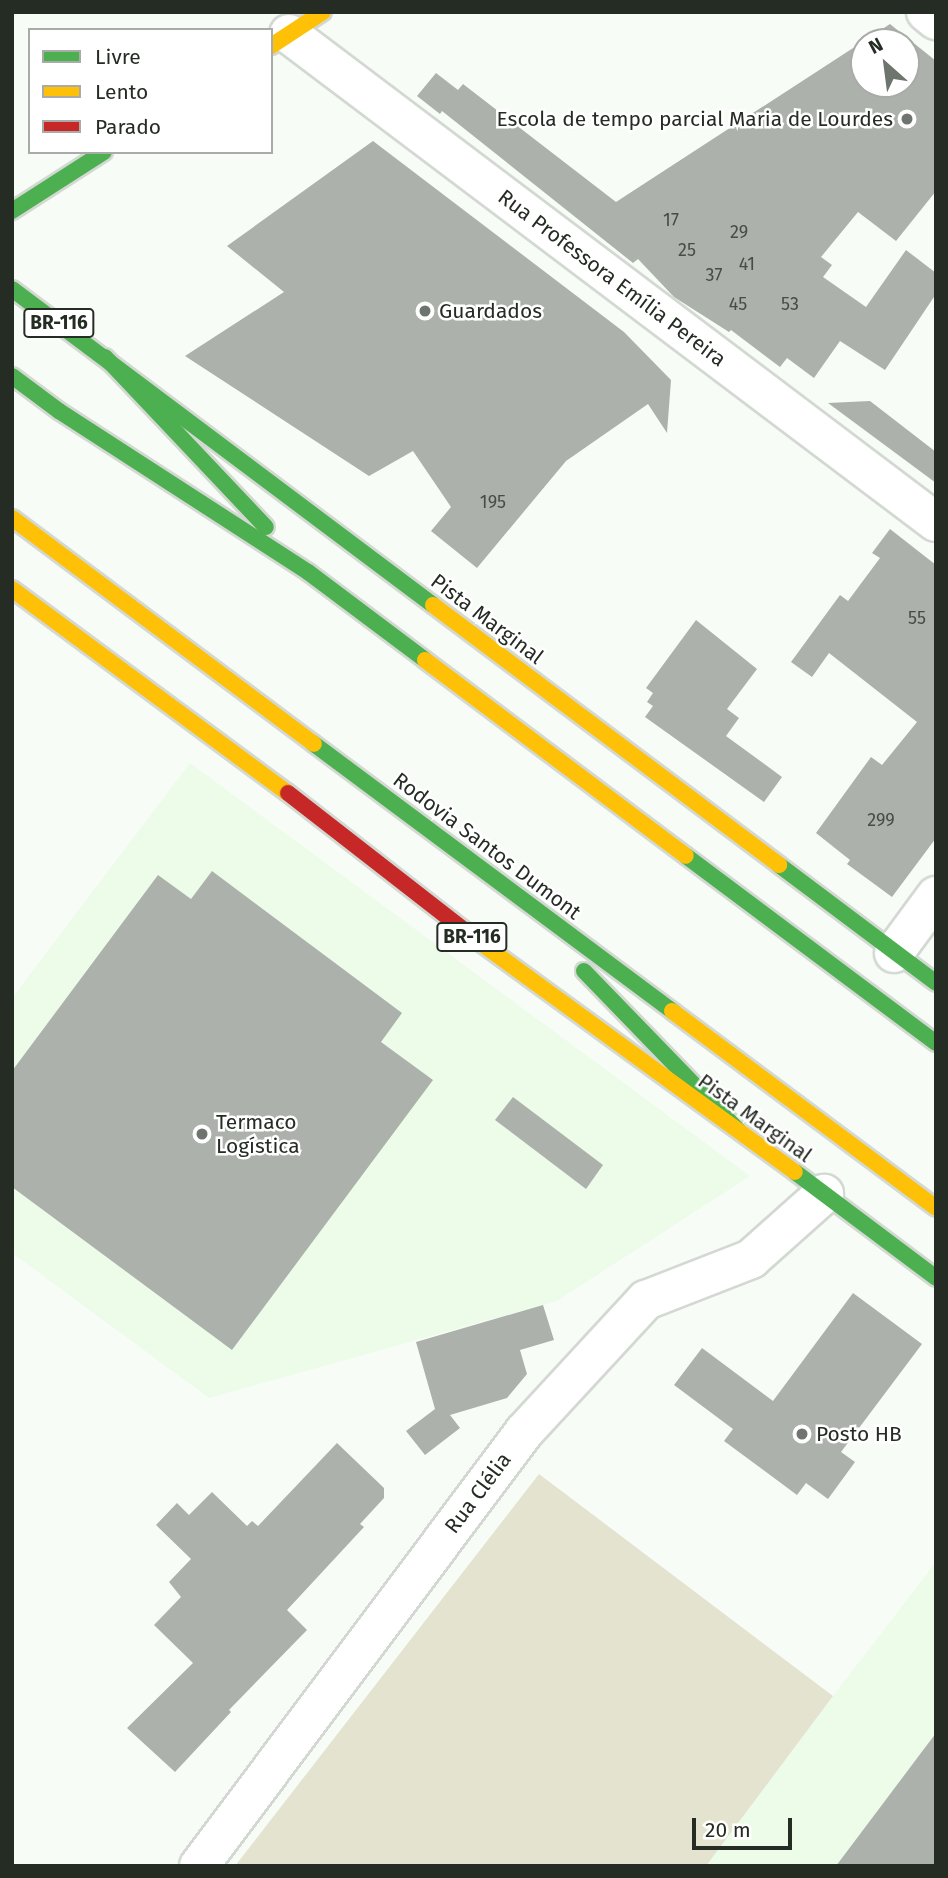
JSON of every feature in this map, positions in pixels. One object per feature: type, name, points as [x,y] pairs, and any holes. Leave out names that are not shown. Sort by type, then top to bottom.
[{"type":"main road","points":[[280,40],[323,12]]},
{"type":"main road","points":[[12,211],[101,154]]},
{"type":"main road","name":"Pista Marginal","points":[[12,289],[936,983]]},
{"type":"main road","points":[[105,357],[308,572]]},
{"type":"main road","points":[[12,376],[59,411],[308,572],[936,1043]]},
{"type":"main road","name":"Rodovia Santos Dumont","points":[[12,518],[936,1208]]},
{"type":"main road","name":"Pista Marginal","points":[[12,589],[256,768],[533,984],[738,1130],[936,1278]]},
{"type":"main road","points":[[470,859],[633,1018],[738,1130]]},
{"type":"street","points":[[926,12],[936,20]]},
{"type":"street","name":"Rua Professora Emília Pereira","points":[[280,40],[936,522]]},
{"type":"street","points":[[894,953],[936,896]]},
{"type":"street","name":"Rua Clélia","points":[[199,1866],[524,1432],[646,1300],[751,1259],[824,1194]]},
{"type":"shaded area","points":[[190,763],[750,1176],[557,1301],[209,1398],[12,1253],[12,998]]},
{"type":"shaded area","points":[[539,1474],[833,1696],[706,1866],[235,1866]]},
{"type":"shaded area","points":[[936,1562],[936,1866],[706,1866],[833,1696]]},
{"type":"building","points":[[920,48],[936,61],[936,191],[896,241],[858,212],[821,257],[832,265],[823,277],[866,307],[906,250],[936,273],[936,294],[885,370],[840,341],[814,378],[787,358],[780,367],[731,330],[729,332],[674,297],[638,259],[633,263],[442,111],[440,114],[417,96],[436,73],[458,90],[463,84],[616,202],[850,50],[850,98],[920,98]]},
{"type":"building","name":"Guardados","points":[[373,141],[624,332],[671,380],[667,433],[648,404],[566,461],[477,568],[431,531],[451,507],[413,451],[369,476],[185,356],[284,292],[227,246]]},
{"type":"building","points":[[870,401],[936,452],[936,483],[828,403]]},
{"type":"building","points":[[890,529],[936,565],[936,838],[892,897],[847,864],[850,860],[816,833],[871,757],[882,765],[917,722],[829,653],[812,677],[791,662],[840,595],[848,601],[880,558],[872,553]]},
{"type":"building","points":[[696,620],[757,669],[727,709],[739,718],[726,736],[782,777],[764,802],[645,717],[653,706],[647,702],[653,693],[646,688]]},
{"type":"building","name":"Termaco Logística","points":[[212,871],[402,1013],[381,1042],[433,1080],[232,1350],[12,1187],[12,1071],[158,875],[191,899]]},
{"type":"building","points":[[513,1097],[603,1165],[586,1189],[495,1120]]},
{"type":"building","points":[[853,1293],[922,1344],[841,1452],[855,1462],[828,1499],[806,1483],[797,1495],[724,1441],[733,1429],[674,1385],[702,1348],[773,1401]]},
{"type":"building","points":[[543,1305],[554,1340],[520,1350],[527,1374],[507,1398],[450,1415],[460,1428],[425,1455],[406,1431],[435,1409],[416,1342]]},
{"type":"building","points":[[337,1443],[384,1488],[384,1498],[360,1524],[364,1527],[287,1610],[307,1630],[229,1710],[231,1712],[175,1772],[127,1728],[193,1663],[154,1625],[181,1597],[169,1582],[191,1559],[156,1525],[177,1503],[189,1515],[212,1492],[247,1526],[252,1521],[258,1526]]},
{"type":"building","points":[[936,1733],[936,1866],[836,1866]]},
{"type":"traffic: fast","points":[[12,211],[101,154]]},
{"type":"traffic: fast","points":[[12,289],[433,605]]},
{"type":"traffic: fast","points":[[105,357],[266,527]]},
{"type":"traffic: fast","points":[[12,376],[59,411],[308,572],[425,660]]},
{"type":"traffic: fast","points":[[314,744],[672,1011]]},
{"type":"traffic: fast","points":[[686,856],[936,1043]]},
{"type":"traffic: fast","points":[[779,865],[936,983]]},
{"type":"traffic: fast","points":[[584,971],[738,1130]]},
{"type":"traffic: fast","points":[[795,1172],[936,1278]]},
{"type":"traffic: slow","points":[[273,45],[323,12]]},
{"type":"traffic: slow","points":[[12,518],[314,744]]},
{"type":"traffic: slow","points":[[12,589],[288,793]]},
{"type":"traffic: slow","points":[[433,605],[779,865]]},
{"type":"traffic: slow","points":[[425,660],[686,856]]},
{"type":"traffic: slow","points":[[474,938],[795,1172]]},
{"type":"traffic: slow","points":[[672,1011],[936,1208]]},
{"type":"traffic: jam","points":[[288,793],[474,938]]},
{"type":"place","name":"Escola de tempo parcial Maria de Lourdes","points":[[907,119]]},
{"type":"place","name":"Guardados","points":[[425,311]]},
{"type":"place","name":"Termaco Logística","points":[[202,1134]]},
{"type":"place","name":"Posto HB","points":[[802,1434]]}]
